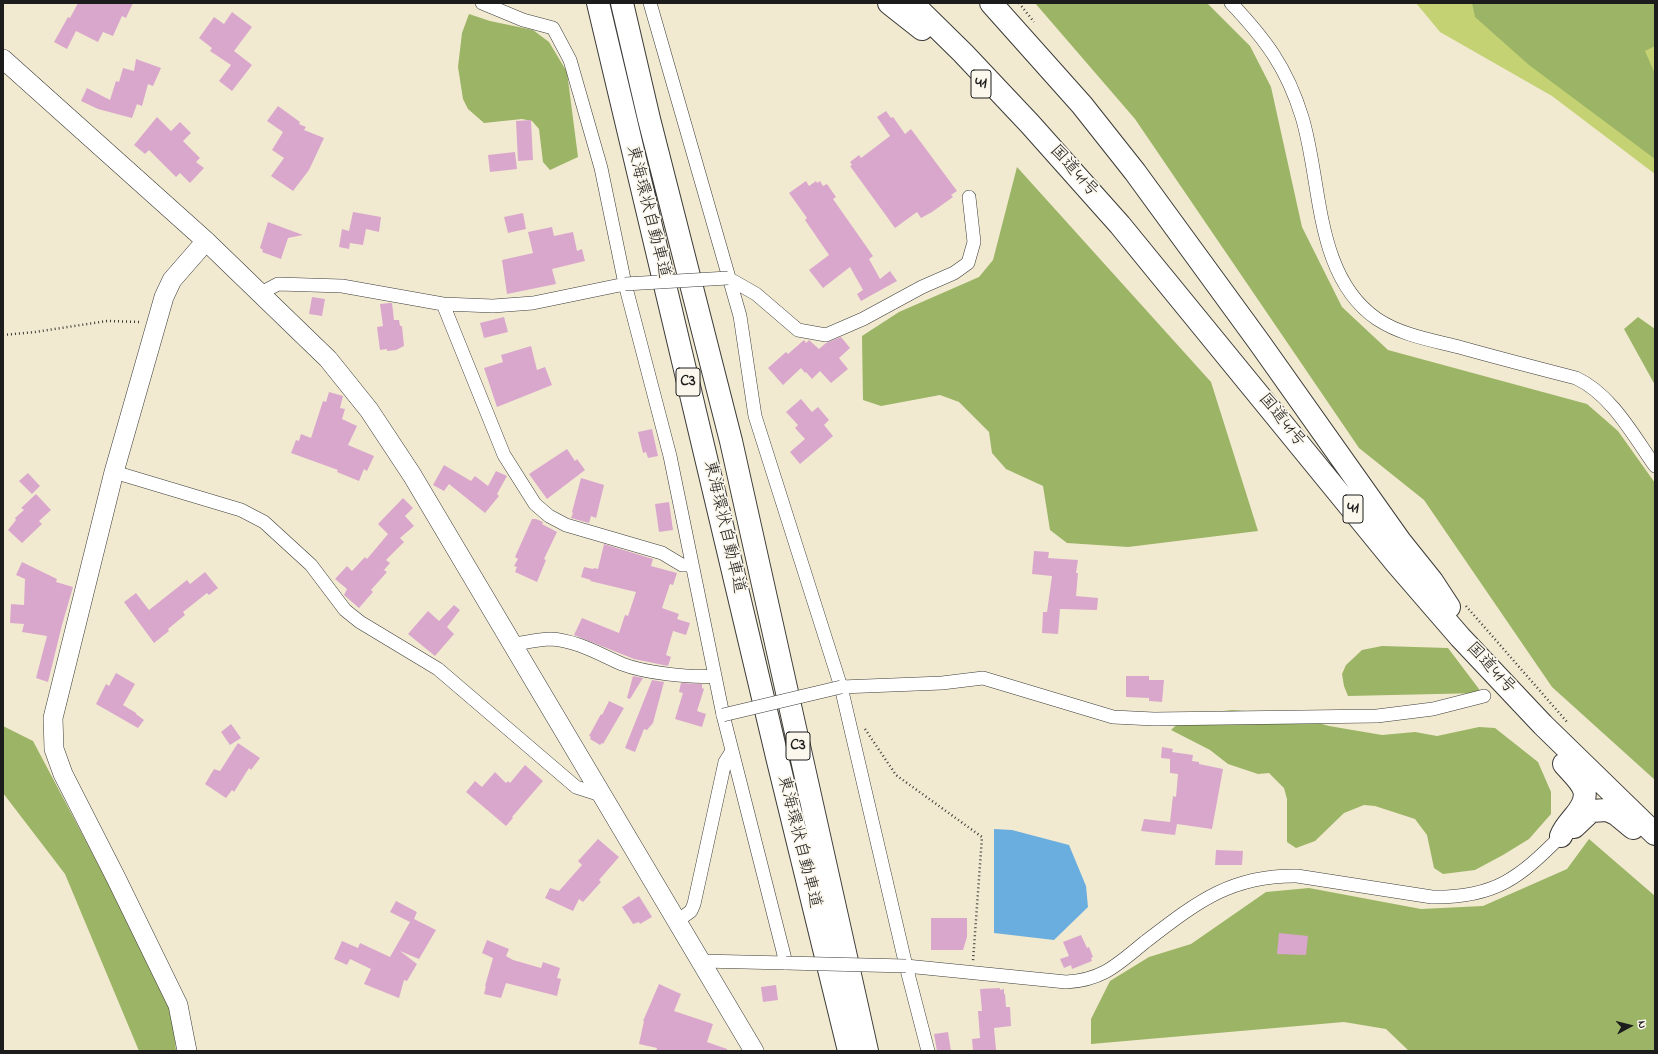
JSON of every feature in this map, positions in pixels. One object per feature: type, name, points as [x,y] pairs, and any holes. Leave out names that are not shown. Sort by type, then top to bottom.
[{"type":"highway","name":"東海環状自動車道","points":[[598,3],[776,753],[849,1051]]},
{"type":"highway","name":"東海環状自動車道","points":[[622,3],[649,119],[731,441],[867,1051]]},
{"type":"highway","name":"41","points":[[889,3],[930,36],[994,96],[1046,150],[1070,168]]},
{"type":"highway","name":"国道41号","points":[[912,3],[963,53],[1070,168],[1120,225],[1396,563],[1480,659],[1557,740],[1655,834]]},
{"type":"highway","name":"国道41号","points":[[922,3],[995,75],[1075,162],[1284,412],[1361,510],[1462,627],[1546,716],[1655,824]]},
{"type":"highway","name":"41","points":[[991,3],[1082,105],[1130,166],[1259,342],[1400,541],[1432,581],[1462,627]]},
{"type":"highway","points":[[1480,659],[1514,709],[1583,786],[1586,794],[1584,803],[1578,813],[1563,830],[1562,836]]},
{"type":"highway","points":[[1562,836],[1568,833],[1592,811],[1607,810],[1616,814],[1655,847]]},
{"type":"street","points":[[482,3],[523,20],[553,28],[570,60],[601,168],[625,284],[670,456],[691,565],[723,715],[786,963]]},
{"type":"street","points":[[650,3],[740,316],[755,416],[841,687],[849,717],[906,966],[928,1051]]},
{"type":"street","points":[[1231,3],[1256,29],[1269,46],[1288,81],[1302,118],[1329,249],[1343,281],[1363,308],[1377,319],[1409,334],[1576,378],[1588,384],[1598,391],[1613,407],[1655,466]]},
{"type":"street","points":[[3,59],[206,241],[261,293],[328,359],[369,410],[412,475],[514,644],[676,922],[701,961],[754,1051]]},
{"type":"street","points":[[261,293],[278,284],[342,286],[443,304],[493,306],[533,303],[625,284],[728,278],[756,294],[798,330],[826,335],[863,319],[922,287],[954,273],[968,263],[974,242],[969,197]]},
{"type":"street","points":[[187,1051],[178,1005],[63,774],[54,749],[53,718],[114,472],[164,297],[172,280],[206,241]]},
{"type":"street","points":[[443,304],[504,455],[535,504],[549,516],[566,525],[662,553],[682,565],[691,565]]},
{"type":"street","points":[[114,472],[240,510],[264,522],[312,565],[344,610],[360,622],[438,669],[576,787],[602,795]]},
{"type":"street","points":[[514,644],[550,639],[578,645],[624,664],[660,672],[698,677],[715,676]]},
{"type":"street","points":[[723,715],[841,687],[942,683],[983,678],[1113,717],[1154,719],[1378,716],[1433,709],[1484,696]]},
{"type":"street","points":[[676,922],[691,911],[694,904],[725,762],[732,751]]},
{"type":"street","points":[[701,961],[906,966],[1066,982],[1091,979],[1112,968],[1181,915],[1227,887],[1261,878],[1297,876],[1432,897],[1472,895],[1490,890],[1509,881],[1539,858],[1562,836]]},
{"type":"path","points":[[3,335],[35,332],[107,321],[139,322],[156,328]]},
{"type":"path","points":[[849,717],[861,724],[896,775],[982,837],[972,973]]},
{"type":"green space","points":[[1035,3],[1207,3],[1250,46],[1271,87],[1302,227],[1342,307],[1388,350],[1587,404],[1618,431],[1655,483],[1655,780],[1552,687],[1424,500],[1359,448],[1135,119]]},
{"type":"green space","points":[[1416,3],[1655,3],[1655,174],[1552,96],[1440,32]]},
{"type":"green space","points":[[1472,3],[1655,3],[1655,46],[1645,51],[1655,74],[1655,159],[1529,65],[1475,17]]},
{"type":"green space","points":[[469,14],[490,21],[533,30],[549,42],[567,72],[578,157],[550,170],[543,162],[539,129],[532,121],[522,119],[484,123],[468,109],[463,99],[458,67],[462,33]]},
{"type":"green space","points":[[1017,167],[1211,382],[1258,531],[1128,547],[1067,543],[1050,530],[1043,486],[1006,469],[992,453],[989,432],[959,402],[940,395],[881,406],[863,400],[862,336],[899,312],[979,277],[993,260]]},
{"type":"green space","points":[[1638,317],[1655,329],[1655,385],[1624,329]]},
{"type":"green space","points":[[1382,646],[1448,648],[1482,693],[1348,696],[1344,686],[1342,674],[1346,665],[1362,650]]},
{"type":"green space","points":[[1232,710],[1287,714],[1329,726],[1382,735],[1415,732],[1437,736],[1479,727],[1495,728],[1538,762],[1551,792],[1551,814],[1529,839],[1475,870],[1443,874],[1434,868],[1427,835],[1415,819],[1375,806],[1364,805],[1344,813],[1315,841],[1296,848],[1287,842],[1287,799],[1284,788],[1269,773],[1258,774],[1228,764],[1210,750],[1171,730],[1187,715]]},
{"type":"green space","points":[[3,726],[33,741],[171,1002],[176,1051],[139,1051],[65,874],[3,793]]},
{"type":"green space","points":[[1589,839],[1655,896],[1655,1051],[1409,1051],[1386,1029],[1344,1022],[1091,1044],[1091,1019],[1110,981],[1149,957],[1191,944],[1266,892],[1309,888],[1421,909],[1483,906],[1567,869]]},
{"type":"water","points":[[994,829],[1012,830],[1069,845],[1086,886],[1088,907],[1054,940],[994,933]]},
{"type":"building","points":[[78,3],[133,3],[126,18],[122,16],[113,36],[103,32],[98,42],[76,31],[67,49],[54,42]]},
{"type":"building","points":[[232,12],[252,27],[234,51],[252,65],[232,91],[219,81],[231,65],[210,51],[212,48],[199,38],[214,17],[224,24]]},
{"type":"building","points":[[136,59],[161,68],[153,86],[148,84],[142,106],[137,104],[132,118],[98,109],[81,101],[87,88],[110,100],[116,81],[119,82],[123,68],[134,71]]},
{"type":"building","points":[[278,106],[300,122],[299,124],[306,127],[304,130],[324,138],[309,170],[293,191],[271,176],[284,158],[272,150],[283,132],[267,121]]},
{"type":"building","points":[[886,111],[891,118],[893,117],[905,134],[911,129],[957,191],[951,195],[953,197],[932,212],[921,218],[917,212],[895,228],[850,166],[852,165],[850,162],[859,155],[861,158],[890,136],[877,117]]},
{"type":"building","points":[[157,117],[171,131],[180,122],[191,133],[183,141],[200,158],[196,162],[204,168],[190,183],[180,173],[176,177],[149,150],[145,154],[134,145]]},
{"type":"building","points":[[531,120],[533,160],[518,161],[516,121]]},
{"type":"building","points":[[515,152],[517,169],[490,172],[488,155]]},
{"type":"building","points":[[806,181],[809,186],[816,181],[817,183],[820,181],[823,186],[827,184],[836,197],[833,199],[873,256],[869,259],[880,279],[890,271],[897,281],[861,301],[857,294],[863,290],[850,267],[823,288],[809,270],[829,255],[805,220],[807,218],[789,193]]},
{"type":"building","points":[[353,212],[381,217],[379,232],[366,229],[363,245],[350,243],[349,249],[339,247],[342,229],[349,231]]},
{"type":"building","points":[[523,213],[526,229],[508,233],[504,217]]},
{"type":"building","points":[[268,222],[303,235],[288,238],[281,259],[262,252],[263,250],[260,248]]},
{"type":"building","points":[[552,227],[554,236],[573,232],[577,251],[582,249],[585,261],[552,269],[556,284],[507,294],[502,260],[533,253],[528,232]]},
{"type":"building","points":[[312,297],[325,299],[322,316],[309,314]]},
{"type":"building","points":[[392,303],[394,320],[399,320],[400,326],[402,326],[404,346],[396,350],[380,350],[377,327],[383,326],[380,304]]},
{"type":"building","points":[[504,317],[508,332],[484,338],[480,323]]},
{"type":"building","points":[[841,337],[850,348],[839,358],[848,369],[831,383],[820,371],[812,379],[801,368],[783,385],[768,368],[786,352],[788,354],[804,340],[806,343],[809,340],[819,349],[826,343]]},
{"type":"building","points":[[531,346],[537,370],[545,367],[552,385],[497,407],[484,368],[503,362],[501,355]]},
{"type":"building","points":[[329,392],[343,396],[340,408],[345,409],[342,419],[357,426],[348,445],[374,456],[367,471],[364,469],[359,481],[337,472],[338,470],[291,453],[296,440],[299,441],[301,434],[311,438],[323,401],[326,402]]},
{"type":"building","points":[[801,399],[812,412],[818,407],[829,420],[824,425],[833,436],[800,464],[790,452],[805,439],[795,428],[798,425],[786,412]]},
{"type":"building","points":[[652,429],[658,456],[648,458],[646,452],[643,453],[638,432]]},
{"type":"building","points":[[567,449],[575,461],[577,459],[585,470],[547,499],[529,474]]},
{"type":"building","points":[[444,465],[471,481],[475,476],[488,486],[496,471],[507,476],[497,494],[499,496],[485,513],[449,484],[444,491],[433,485]]},
{"type":"building","points":[[28,473],[40,486],[32,494],[19,481]]},
{"type":"building","points":[[581,478],[604,485],[596,518],[591,516],[589,523],[571,518]]},
{"type":"building","points":[[36,494],[51,510],[39,521],[42,524],[22,543],[8,530],[16,520],[15,518],[24,510],[21,508]]},
{"type":"building","points":[[403,498],[413,508],[405,516],[414,526],[400,538],[404,542],[386,560],[390,563],[384,570],[387,572],[371,590],[373,592],[359,608],[344,595],[347,589],[335,579],[347,566],[352,571],[365,557],[367,559],[388,534],[378,524]]},
{"type":"building","points":[[669,502],[673,530],[659,532],[655,504]]},
{"type":"building","points":[[532,519],[543,522],[542,524],[557,532],[544,559],[546,560],[537,582],[515,572],[517,567],[514,566],[518,559],[515,557]]},
{"type":"building","points":[[604,544],[653,559],[651,566],[677,573],[673,585],[670,584],[662,608],[679,614],[677,619],[690,623],[686,635],[673,631],[666,655],[671,657],[668,666],[634,659],[574,635],[582,618],[619,633],[625,615],[628,616],[636,592],[590,581],[591,580],[581,577],[584,567],[598,569]]},
{"type":"building","points":[[1034,551],[1049,552],[1048,558],[1078,560],[1076,573],[1078,573],[1076,596],[1098,598],[1097,610],[1060,609],[1058,634],[1042,633],[1043,612],[1047,612],[1052,576],[1032,574]]},
{"type":"building","points":[[22,562],[57,579],[56,582],[73,587],[48,682],[36,678],[47,636],[22,632],[24,624],[10,623],[11,604],[24,605],[25,579],[16,575]]},
{"type":"building","points":[[205,572],[218,588],[209,595],[207,593],[183,612],[185,615],[154,643],[124,602],[136,593],[149,610],[187,580],[190,584]]},
{"type":"building","points":[[454,605],[460,610],[447,627],[454,634],[435,656],[408,634],[428,611],[439,621]]},
{"type":"building","points":[[116,673],[135,684],[123,705],[144,720],[138,728],[96,704],[106,684],[109,686]]},
{"type":"building","points":[[633,676],[643,678],[630,699],[627,698]]},
{"type":"building","points":[[1126,676],[1149,676],[1149,680],[1164,680],[1162,702],[1149,701],[1149,698],[1126,697]]},
{"type":"building","points":[[652,680],[664,682],[653,723],[647,730],[644,729],[635,752],[625,748]]},
{"type":"building","points":[[681,683],[702,684],[702,688],[704,689],[697,711],[706,714],[702,727],[675,719],[683,693],[679,692]]},
{"type":"building","points":[[609,701],[624,708],[603,744],[602,743],[600,745],[590,739],[591,737],[589,736]]},
{"type":"building","points":[[231,724],[241,738],[230,745],[221,732]]},
{"type":"building","points":[[238,743],[260,758],[251,770],[249,768],[234,792],[232,790],[226,798],[205,784],[214,769],[220,771]]},
{"type":"building","points":[[1162,747],[1173,749],[1172,752],[1193,755],[1192,761],[1199,762],[1199,764],[1223,769],[1212,829],[1177,824],[1175,835],[1141,831],[1144,819],[1170,822],[1173,796],[1176,797],[1178,774],[1170,773],[1170,759],[1161,758]]},
{"type":"building","points":[[525,765],[543,781],[506,826],[466,792],[475,781],[482,787],[495,772],[506,783],[508,781],[510,783]]},
{"type":"building","points":[[598,839],[619,857],[599,880],[601,882],[583,902],[579,899],[573,911],[545,898],[550,888],[559,891],[582,865],[578,861]]},
{"type":"building","points":[[1216,850],[1243,851],[1242,865],[1215,865]]},
{"type":"building","points":[[639,896],[652,917],[640,924],[639,922],[633,924],[622,907]]},
{"type":"building","points":[[396,901],[417,912],[414,919],[436,930],[419,959],[400,951],[417,964],[407,981],[404,980],[399,998],[364,984],[371,969],[350,959],[347,965],[334,959],[342,941],[358,948],[360,943],[390,957],[410,922],[390,912]]},
{"type":"building","points":[[931,918],[967,918],[967,937],[963,950],[931,950]]},
{"type":"building","points":[[1279,933],[1308,936],[1306,955],[1277,954]]},
{"type":"building","points":[[1081,935],[1087,948],[1089,947],[1093,957],[1091,958],[1092,961],[1072,969],[1071,965],[1064,968],[1060,959],[1069,956],[1063,942]]},
{"type":"building","points":[[487,940],[509,949],[506,956],[513,960],[541,968],[543,962],[560,968],[557,978],[561,979],[557,996],[506,983],[501,998],[484,994],[493,958],[482,953]]},
{"type":"building","points":[[659,984],[681,994],[674,1011],[713,1024],[707,1042],[727,1049],[727,1051],[656,1051],[657,1048],[639,1044],[643,1021]]},
{"type":"building","points":[[776,985],[778,1000],[763,1002],[761,987]]},
{"type":"building","points":[[1000,988],[1000,990],[1004,989],[1006,1007],[1010,1007],[1011,1026],[994,1028],[996,1050],[973,1051],[972,1039],[980,1038],[978,1011],[982,1011],[980,989]]},
{"type":"building","points":[[948,1032],[951,1051],[937,1051],[934,1034]]}]
